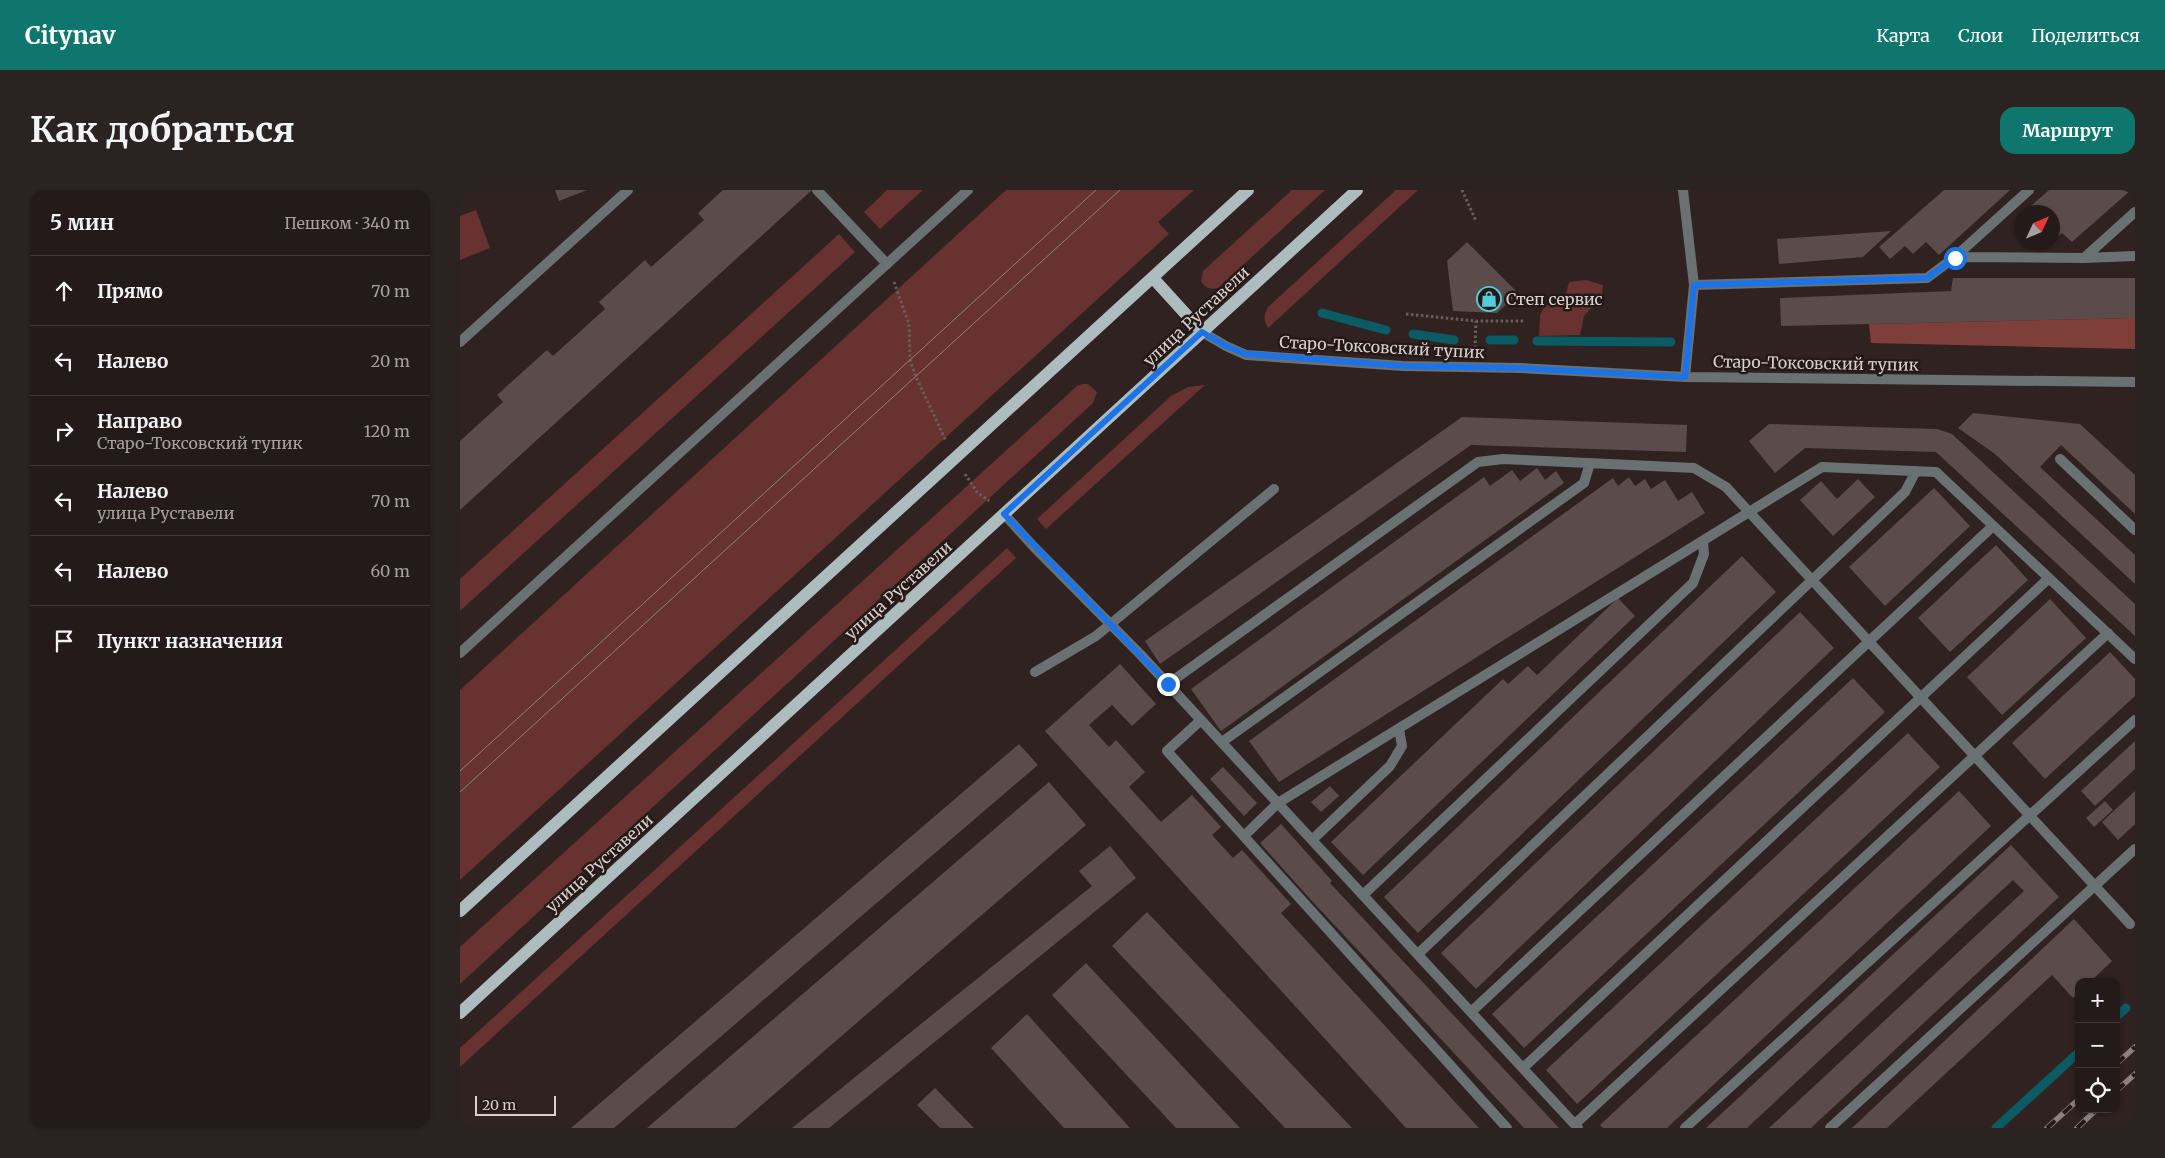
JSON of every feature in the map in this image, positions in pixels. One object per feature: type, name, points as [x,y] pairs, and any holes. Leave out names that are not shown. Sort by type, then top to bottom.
[{"type":"main road","points":[[460,912],[1248,190]]},
{"type":"main road","name":"улица Руставели","points":[[460,1013],[1357,190]]},
{"type":"main road","points":[[1153,278],[1202,332]]},
{"type":"street","points":[[460,342],[628,190]]},
{"type":"street","points":[[818,190],[887,264]]},
{"type":"street","points":[[460,654],[968,190]]},
{"type":"street","points":[[1683,190],[1694,285],[1685,377]]},
{"type":"street","points":[[1694,285],[1927,278],[1955,258],[2029,190]]},
{"type":"street","points":[[2084,258],[2135,212]]},
{"type":"street","points":[[1955,258],[2135,256]]},
{"type":"street","name":"Старо-Токсовский тупик","points":[[1202,332],[1226,346],[1246,354],[1403,366],[1475,367],[1685,377],[2135,382]]},
{"type":"street","points":[[1168,684],[1478,462],[1503,459],[1694,468],[1726,487],[2130,924]]},
{"type":"street","points":[[2060,459],[2135,530]]},
{"type":"street","points":[[1222,742],[1584,482],[1590,463]]},
{"type":"street","points":[[1244,836],[1278,803],[1822,467],[1936,472],[2135,659]]},
{"type":"street","points":[[1418,954],[1905,492],[1916,471]]},
{"type":"street","points":[[1035,672],[1096,636],[1274,489]]},
{"type":"street","points":[[1004,514],[1168,684],[1576,1126],[2108,633]]},
{"type":"street","points":[[1471,1012],[1993,526]]},
{"type":"street","points":[[1363,895],[1693,584],[1704,554],[1703,541]]},
{"type":"street","points":[[1523,1068],[2049,578]]},
{"type":"street","points":[[1201,720],[1168,751],[1506,1128]]},
{"type":"street","points":[[1685,1128],[2135,720]]},
{"type":"street","points":[[1312,840],[1390,766],[1402,746],[1399,729]]},
{"type":"street","points":[[1830,1128],[2135,849]]},
{"type":"path","points":[[1462,190],[1476,220]]},
{"type":"path","points":[[887,264],[909,324],[910,360],[916,377],[955,458],[977,492],[1004,514]]},
{"type":"path","points":[[1406,314],[1476,321],[1525,321]]},
{"type":"path","points":[[1475,367],[1476,321]]},
{"type":"shaded area","points":[[887,190],[923,190],[880,229],[864,212]]},
{"type":"shaded area","points":[[1006,190],[1194,190],[1158,222],[1169,234],[460,880],[460,690]]},
{"type":"shaded area","points":[[1292,190],[1325,190],[1218,288],[1210,289],[1204,285],[1201,281],[1203,271]]},
{"type":"shaded area","points":[[1396,190],[1418,190],[1268,328],[1265,313],[1268,307]]},
{"type":"shaded area","points":[[476,210],[490,248],[460,260],[460,216]]},
{"type":"shaded area","points":[[839,234],[855,252],[460,611],[460,579]]},
{"type":"shaded area","points":[[1586,280],[1603,285],[1602,296],[1584,316],[1580,335],[1539,336],[1540,316],[1544,306],[1565,297],[1569,282]]},
{"type":"shaded area","points":[[2135,318],[2135,349],[1871,343],[1869,324]]},
{"type":"shaded area","points":[[1088,384],[1097,392],[1093,403],[460,984],[460,947],[1077,386]]},
{"type":"shaded area","points":[[1205,385],[1046,529],[1037,519],[1171,396],[1188,387]]},
{"type":"shaded area","points":[[1007,548],[1016,558],[460,1067],[460,1048]]},
{"type":"building","points":[[555,190],[587,190],[559,201]]},
{"type":"building","points":[[723,190],[812,190],[460,510],[460,441],[503,402],[497,395],[547,350],[553,356],[605,309],[599,302],[645,260],[651,267],[704,220],[698,213]]},
{"type":"building","points":[[1944,190],[2010,190],[1939,255],[1926,242],[1913,254],[1905,246],[1890,259],[1879,247]]},
{"type":"building","points":[[2049,190],[2131,190],[2072,242],[2062,233],[2060,235],[2060,205],[2032,205]]},
{"type":"building","points":[[1891,231],[1863,257],[1779,264],[1777,239]]},
{"type":"building","points":[[1467,242],[1518,293],[1497,313],[1453,311],[1447,261]]},
{"type":"building","points":[[1953,278],[2135,278],[2135,318],[1781,326],[1780,298],[1951,291]]},
{"type":"building","points":[[1973,413],[2080,424],[2135,475],[2135,514],[2061,445],[2040,467],[2135,555],[2135,584],[1995,454],[1958,428]]},
{"type":"building","points":[[1462,417],[1687,425],[1686,452],[1471,445],[1160,664],[1145,641]]},
{"type":"building","points":[[1769,424],[1937,429],[1952,434],[2135,604],[2135,636],[1936,452],[1805,448],[1775,473],[1749,441]]},
{"type":"building","points":[[1537,468],[1545,480],[1556,471],[1564,483],[1221,731],[1191,689],[1484,477],[1490,486],[1512,470],[1520,481]]},
{"type":"building","points":[[1629,477],[1635,486],[1645,479],[1651,489],[1665,480],[1678,501],[1692,492],[1705,513],[1279,782],[1249,741],[1613,478],[1618,486]]},
{"type":"building","points":[[1858,479],[1875,497],[1833,536],[1800,500],[1821,481],[1837,499]]},
{"type":"building","points":[[1934,488],[1970,526],[1885,606],[1849,567]]},
{"type":"building","points":[[1996,545],[2028,580],[1950,652],[1918,618]]},
{"type":"building","points":[[1742,556],[1776,592],[1418,933],[1384,897]]},
{"type":"building","points":[[1618,598],[1635,616],[1363,875],[1331,842],[1503,679],[1508,684],[1528,666],[1537,675]]},
{"type":"building","points":[[2050,599],[2086,638],[2002,715],[1967,677]]},
{"type":"building","points":[[1800,612],[1834,648],[1476,989],[1441,953]]},
{"type":"building","points":[[2110,652],[2135,679],[2135,696],[2045,779],[2012,743]]},
{"type":"building","points":[[1120,664],[1156,704],[1132,726],[1112,705],[1089,725],[1109,747],[1116,740],[1145,772],[1129,787],[1161,822],[1192,795],[1221,827],[1212,835],[1233,858],[1242,850],[1291,904],[1281,913],[1479,1128],[1406,1128],[1045,731]]},
{"type":"building","points":[[1853,678],[1885,712],[1524,1048],[1492,1014]]},
{"type":"building","points":[[1908,733],[1940,767],[1577,1104],[1546,1070]]},
{"type":"building","points":[[2135,741],[2135,769],[2095,806],[2081,791]]},
{"type":"building","points":[[1019,744],[1038,765],[614,1128],[571,1128]]},
{"type":"building","points":[[1223,767],[1257,803],[1244,816],[1210,779]]},
{"type":"building","points":[[1049,782],[1086,825],[735,1128],[647,1128]]},
{"type":"building","points":[[1330,786],[1339,796],[1321,812],[1311,802]]},
{"type":"building","points":[[1959,791],[1991,826],[1667,1128],[1603,1128],[1600,1125]]},
{"type":"building","points":[[2135,791],[2135,824],[2118,840],[2102,822]]},
{"type":"building","points":[[2105,801],[2113,810],[2094,827],[2086,818]]},
{"type":"building","points":[[1281,824],[1332,881],[1330,883],[1559,1128],[1524,1128],[1311,900],[1260,843]]},
{"type":"building","points":[[2011,845],[2059,897],[1811,1128],[1769,1128],[2024,891],[2013,880],[1747,1128],[1706,1128]]},
{"type":"building","points":[[1110,846],[1136,878],[829,1128],[792,1128],[1092,886],[1079,871]]},
{"type":"building","points":[[1147,912],[1352,1128],[1285,1128],[1112,946]]},
{"type":"building","points":[[2074,919],[2112,961],[2094,978],[2075,978],[2075,996],[2073,998],[2052,975],[1887,1128],[1852,1128]]},
{"type":"building","points":[[1086,963],[1240,1128],[1176,1128],[1052,995]]},
{"type":"building","points":[[1027,1014],[1130,1128],[1064,1128],[991,1048]]},
{"type":"building","points":[[935,1088],[974,1128],[940,1128],[917,1105]]},
{"type":"waterway","points":[[1322,313],[1386,330]]},
{"type":"waterway","points":[[1413,334],[1454,340]]},
{"type":"waterway","points":[[1490,340],[1514,340]]},
{"type":"waterway","points":[[1537,341],[1671,342]]},
{"type":"waterway","points":[[2120,1013],[2126,1008]]},
{"type":"waterway","points":[[1996,1128],[2075,1056]]},
{"type":"tram line","points":[[460,771],[1096,190]]},
{"type":"tram line","points":[[460,792],[1120,190]]},
{"type":"railway","points":[[2120,1060],[2135,1047]]},
{"type":"railway","points":[[2120,1087],[2135,1074]]},
{"type":"railway","points":[[2047,1128],[2075,1103]]},
{"type":"railway","points":[[2077,1128],[2093,1113]]},
{"type":"place","name":"Степ сервис","points":[[1489,299]]},
{"type":"route","points":[[1168,684],[1004,514],[1202,332],[1226,346],[1246,354],[1403,366],[1521,368],[1685,377],[1694,285],[1927,278],[1955,258]]}]
